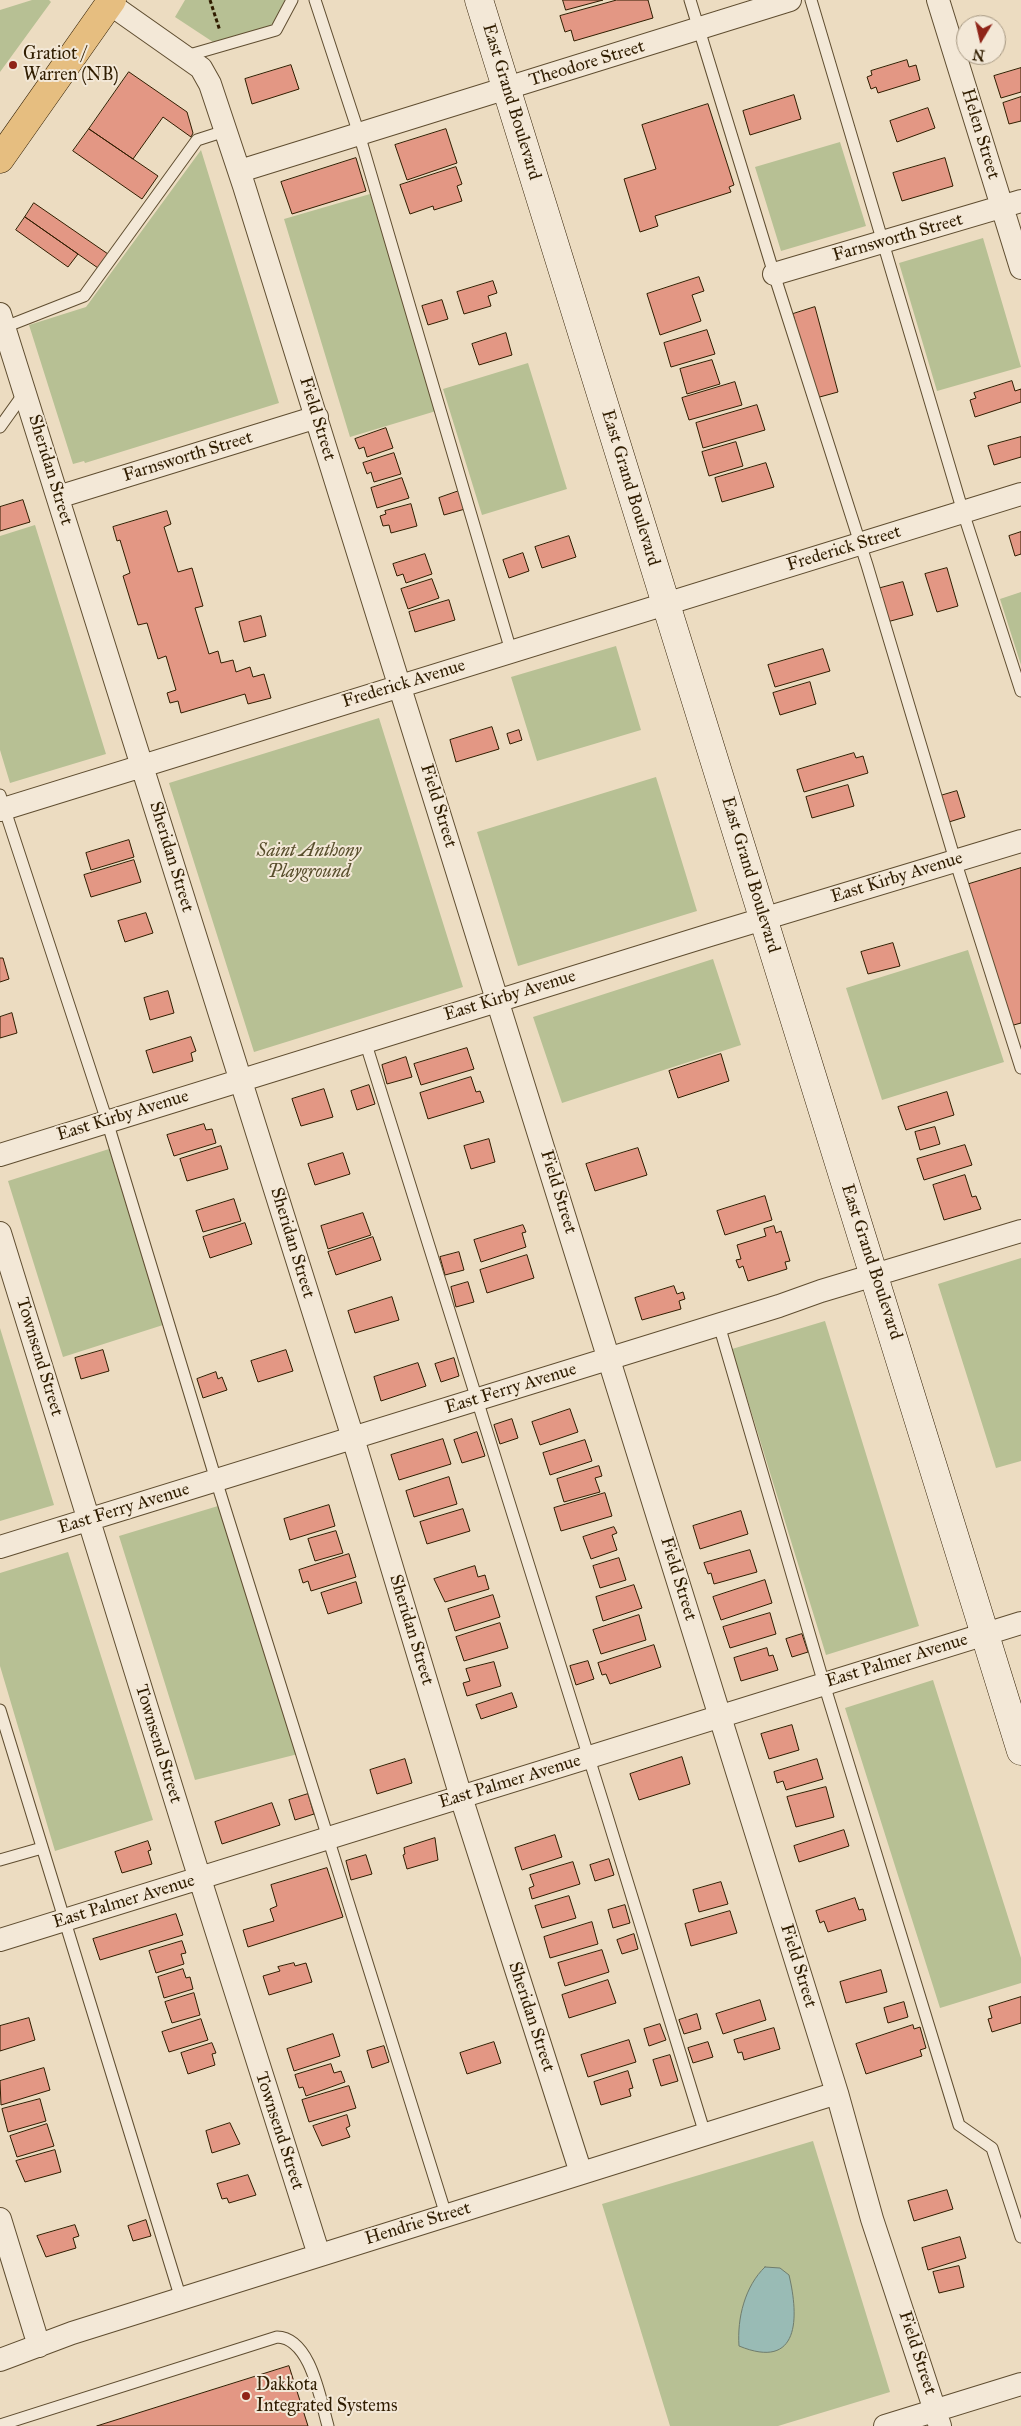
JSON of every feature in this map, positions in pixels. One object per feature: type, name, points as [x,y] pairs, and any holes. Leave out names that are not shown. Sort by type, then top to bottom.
[{"type":"main road","name":"East Grand Boulevard","points":[[479,0],[1021,1751]]},
{"type":"main road","points":[[0,159],[111,2]]},
{"type":"street","name":"Theodore Street","points":[[240,172],[790,0]]},
{"type":"street","name":"Helen Street","points":[[938,0],[1012,204],[1021,268]]},
{"type":"street","name":"Field Street","points":[[111,2],[201,68],[206,76],[240,172],[837,2093],[872,2219],[938,2418]]},
{"type":"street","name":"Farnsworth Street","points":[[774,274],[1012,204]]},
{"type":"street","name":"Sheridan Street","points":[[2,321],[353,1438],[461,1797],[581,2173]]},
{"type":"street","name":"Farnsworth Street","points":[[58,496],[317,417]]},
{"type":"street","name":"Frederick Street","points":[[666,604],[1021,494]]},
{"type":"street","name":"Frederick Avenue","points":[[142,766],[666,604]]},
{"type":"street","points":[[1,804],[142,766]]},
{"type":"street","name":"East Kirby Avenue","points":[[0,1155],[764,918],[1021,841]]},
{"type":"street","name":"East Ferry Avenue","points":[[0,1547],[1021,1231]]},
{"type":"street","name":"Townsend Street","points":[[0,1233],[90,1519],[199,1878],[319,2255]]},
{"type":"street","name":"East Palmer Avenue","points":[[0,1940],[1021,1623]]},
{"type":"street","name":"Hendrie Street","points":[[0,2360],[181,2299],[837,2093]]},
{"type":"street","points":[[1,2223],[39,2346]]},
{"type":"street","points":[[885,2426],[938,2418],[1021,2384]]},
{"type":"lane","points":[[184,57],[276,30],[292,0]]},
{"type":"lane","points":[[316,0],[359,134],[511,651]]},
{"type":"lane","points":[[690,0],[1021,1068]]},
{"type":"lane","points":[[811,0],[963,512],[1021,691]]},
{"type":"lane","points":[[2,321],[84,296],[197,140],[225,131]]},
{"type":"lane","points":[[0,427],[25,392]]},
{"type":"lane","points":[[1,804],[107,1121],[216,1480],[446,2215]]},
{"type":"lane","points":[[365,1041],[476,1400],[590,1756],[705,2134]]},
{"type":"lane","points":[[719,1324],[824,1684],[959,2125],[992,2148],[1021,2237]]},
{"type":"lane","points":[[0,1710],[181,2299]]},
{"type":"lane","points":[[0,1860],[42,1848]]},
{"type":"lane","points":[[0,2425],[277,2337],[291,2340],[306,2356],[328,2426]]},
{"type":"path","points":[[210,0],[221,34]]},
{"type":"green space","points":[[32,0],[49,0],[51,2],[0,72],[0,10]]},
{"type":"green space","points":[[185,0],[285,0],[273,25],[213,42],[175,17]]},
{"type":"green space","points":[[840,142],[866,226],[781,251],[755,167]]},
{"type":"green space","points":[[201,150],[279,403],[85,463],[84,461],[73,464],[29,325],[86,307]]},
{"type":"green space","points":[[370,194],[436,411],[350,437],[284,219]]},
{"type":"green space","points":[[983,238],[1021,367],[937,391],[899,263]]},
{"type":"green space","points":[[528,363],[567,489],[482,515],[443,389]]},
{"type":"green space","points":[[35,525],[106,754],[10,783],[0,750],[0,536]]},
{"type":"green space","points":[[1021,592],[1021,665],[1000,599]]},
{"type":"green space","points":[[616,646],[641,730],[537,761],[511,677]]},
{"type":"green space","name":"Saint Anthony Playground","points":[[379,718],[463,987],[254,1052],[169,783]]},
{"type":"green space","points":[[656,777],[697,911],[518,966],[477,832]]},
{"type":"green space","points":[[968,950],[1004,1062],[882,1100],[846,988]]},
{"type":"green space","points":[[713,959],[741,1045],[562,1103],[533,1017]]},
{"type":"green space","points":[[109,1149],[163,1325],[63,1357],[8,1181]]},
{"type":"green space","points":[[1021,1258],[1021,1461],[996,1468],[938,1284]]},
{"type":"green space","points":[[825,1321],[919,1626],[826,1655],[732,1349]]},
{"type":"green space","points":[[0,1328],[54,1505],[0,1521]]},
{"type":"green space","points":[[218,1506],[298,1754],[195,1780],[119,1536]]},
{"type":"green space","points":[[68,1552],[153,1820],[55,1851],[0,1666],[0,1573]]},
{"type":"green space","points":[[933,1680],[1021,1958],[1021,1983],[940,2008],[845,1708]]},
{"type":"green space","points":[[813,2141],[890,2392],[778,2426],[670,2426],[602,2204]]},
{"type":"water","points":[[765,2267],[780,2268],[789,2275],[794,2307],[794,2323],[791,2336],[784,2346],[774,2351],[759,2352],[739,2346],[739,2325],[747,2293],[752,2283]]},
{"type":"building","points":[[563,0],[603,0],[566,10]]},
{"type":"building","points":[[617,0],[648,0],[653,18],[574,41],[571,30],[565,32],[560,16]]},
{"type":"building","points":[[907,60],[909,67],[916,65],[920,80],[878,93],[876,87],[871,89],[867,77],[872,75],[871,71]]},
{"type":"building","points":[[291,65],[299,89],[252,104],[245,79]]},
{"type":"building","points":[[1021,68],[1021,92],[1001,98],[994,76]]},
{"type":"building","points":[[129,72],[187,112],[193,133],[191,137],[163,117],[133,159],[89,129]]},
{"type":"building","points":[[794,95],[801,119],[750,135],[743,111]]},
{"type":"building","points":[[1021,97],[1021,121],[1009,124],[1003,103]]},
{"type":"building","points":[[708,104],[734,185],[729,187],[731,192],[655,216],[658,226],[640,232],[624,179],[656,169],[642,125]]},
{"type":"building","points":[[928,108],[935,128],[897,142],[890,121]]},
{"type":"building","points":[[89,129],[158,176],[142,199],[73,151]]},
{"type":"building","points":[[446,129],[457,163],[407,180],[395,145]]},
{"type":"building","points":[[356,158],[366,191],[292,214],[281,182]]},
{"type":"building","points":[[945,158],[953,186],[902,201],[893,173]]},
{"type":"building","points":[[456,167],[462,184],[457,186],[462,201],[434,210],[433,206],[410,214],[400,185]]},
{"type":"building","points":[[34,203],[108,254],[98,268],[25,217]]},
{"type":"building","points":[[25,217],[78,254],[68,267],[16,230]]},
{"type":"building","points":[[699,277],[704,291],[692,295],[701,321],[660,335],[647,294]]},
{"type":"building","points":[[493,281],[497,293],[488,296],[491,306],[464,314],[457,292]]},
{"type":"building","points":[[442,300],[448,319],[428,325],[422,306]]},
{"type":"building","points":[[815,307],[838,392],[816,398],[793,314]]},
{"type":"building","points":[[707,330],[715,354],[671,367],[664,343]]},
{"type":"building","points":[[506,333],[512,355],[479,365],[472,344]]},
{"type":"building","points":[[712,360],[720,384],[687,394],[680,369]]},
{"type":"building","points":[[1012,381],[1015,391],[1021,389],[1021,402],[975,417],[970,400],[976,398],[974,393]]},
{"type":"building","points":[[735,382],[742,405],[689,420],[682,398]]},
{"type":"building","points":[[757,405],[765,430],[703,448],[696,423]]},
{"type":"building","points":[[386,428],[393,448],[367,457],[364,447],[359,449],[355,439]]},
{"type":"building","points":[[1021,437],[1021,457],[994,465],[988,446]]},
{"type":"building","points":[[736,442],[743,466],[709,476],[702,452]]},
{"type":"building","points":[[394,453],[401,474],[374,482],[371,472],[367,474],[363,463]]},
{"type":"building","points":[[766,463],[774,487],[722,502],[715,478]]},
{"type":"building","points":[[402,478],[409,498],[377,508],[371,488]]},
{"type":"building","points":[[459,491],[465,509],[444,515],[439,498]]},
{"type":"building","points":[[23,500],[30,522],[0,531],[0,507]]},
{"type":"building","points":[[411,504],[417,526],[391,533],[389,525],[383,526],[380,516],[386,514],[385,511]]},
{"type":"building","points":[[167,511],[171,524],[164,527],[178,572],[192,568],[203,606],[195,608],[209,654],[218,651],[221,663],[233,660],[236,672],[250,667],[253,677],[264,674],[271,698],[248,704],[245,694],[181,713],[178,701],[170,703],[167,693],[176,690],[166,656],[158,659],[147,623],[138,625],[123,576],[130,573],[120,540],[117,541],[113,527]]},
{"type":"building","points":[[1021,532],[1021,554],[1015,556],[1009,536]]},
{"type":"building","points":[[569,536],[576,557],[542,568],[535,547]]},
{"type":"building","points":[[523,553],[529,571],[509,578],[503,560]]},
{"type":"building","points":[[425,554],[432,574],[406,583],[403,574],[397,576],[393,564]]},
{"type":"building","points":[[947,568],[958,606],[937,612],[925,574]]},
{"type":"building","points":[[432,579],[439,598],[408,609],[401,589]]},
{"type":"building","points":[[903,582],[913,615],[887,622],[877,589]]},
{"type":"building","points":[[449,600],[455,620],[415,632],[409,612]]},
{"type":"building","points":[[261,616],[266,636],[244,642],[239,622]]},
{"type":"building","points":[[823,649],[830,671],[775,687],[768,665]]},
{"type":"building","points":[[810,682],[816,704],[780,715],[773,693]]},
{"type":"building","points":[[492,727],[499,749],[456,762],[450,740]]},
{"type":"building","points":[[519,730],[522,740],[510,744],[507,734]]},
{"type":"building","points":[[854,753],[856,758],[863,756],[868,773],[804,792],[797,770]]},
{"type":"building","points":[[848,785],[854,806],[812,818],[806,797]]},
{"type":"building","points":[[957,791],[965,817],[949,822],[940,796]]},
{"type":"building","points":[[129,840],[134,857],[91,870],[86,853]]},
{"type":"building","points":[[134,860],[141,882],[91,897],[84,875]]},
{"type":"building","points":[[1021,868],[1021,1023],[1010,1026],[966,885]]},
{"type":"building","points":[[146,913],[153,933],[125,942],[118,921]]},
{"type":"building","points":[[893,943],[900,966],[868,974],[861,952]]},
{"type":"building","points":[[0,958],[3,958],[9,979],[0,982]]},
{"type":"building","points":[[168,991],[174,1013],[150,1020],[144,998]]},
{"type":"building","points":[[12,1013],[17,1033],[0,1038],[0,1017]]},
{"type":"building","points":[[191,1037],[196,1051],[191,1053],[193,1061],[153,1073],[146,1051]]},
{"type":"building","points":[[467,1048],[474,1069],[421,1085],[414,1064]]},
{"type":"building","points":[[721,1054],[729,1081],[678,1098],[669,1071]]},
{"type":"building","points":[[406,1057],[412,1077],[387,1084],[382,1065]]},
{"type":"building","points":[[471,1077],[476,1092],[480,1091],[484,1102],[428,1119],[420,1093]]},
{"type":"building","points":[[369,1085],[375,1104],[357,1110],[351,1091]]},
{"type":"building","points":[[324,1089],[333,1117],[301,1126],[292,1099]]},
{"type":"building","points":[[947,1092],[954,1115],[906,1130],[898,1107]]},
{"type":"building","points":[[204,1124],[206,1130],[212,1129],[216,1143],[174,1156],[167,1135]]},
{"type":"building","points":[[935,1127],[940,1144],[920,1150],[915,1132]]},
{"type":"building","points":[[489,1139],[495,1162],[471,1169],[464,1146]]},
{"type":"building","points":[[965,1145],[972,1165],[924,1180],[917,1159]]},
{"type":"building","points":[[221,1146],[228,1169],[187,1181],[180,1159]]},
{"type":"building","points":[[638,1148],[647,1175],[595,1191],[586,1164]]},
{"type":"building","points":[[343,1153],[350,1174],[315,1185],[308,1164]]},
{"type":"building","points":[[965,1175],[972,1197],[976,1196],[981,1209],[944,1220],[933,1185]]},
{"type":"building","points":[[765,1196],[772,1220],[725,1235],[717,1211]]},
{"type":"building","points":[[234,1199],[241,1221],[203,1232],[196,1211]]},
{"type":"building","points":[[363,1213],[371,1235],[328,1249],[321,1226]]},
{"type":"building","points":[[245,1223],[252,1244],[210,1258],[203,1237]]},
{"type":"building","points":[[523,1225],[526,1232],[522,1233],[526,1247],[481,1262],[474,1240]]},
{"type":"building","points":[[774,1226],[776,1233],[781,1231],[790,1261],[785,1262],[787,1269],[748,1281],[743,1266],[739,1268],[736,1260],[741,1259],[737,1245],[766,1236],[764,1229]]},
{"type":"building","points":[[373,1237],[381,1260],[336,1275],[328,1252]]},
{"type":"building","points":[[459,1252],[464,1270],[445,1275],[440,1257]]},
{"type":"building","points":[[527,1255],[534,1278],[487,1293],[480,1270]]},
{"type":"building","points":[[468,1282],[474,1302],[456,1307],[451,1287]]},
{"type":"building","points":[[674,1286],[677,1294],[683,1292],[685,1299],[679,1301],[681,1309],[642,1320],[635,1298]]},
{"type":"building","points":[[392,1297],[399,1320],[355,1333],[348,1311]]},
{"type":"building","points":[[103,1350],[109,1371],[81,1379],[75,1358]]},
{"type":"building","points":[[286,1350],[293,1371],[258,1382],[251,1361]]},
{"type":"building","points":[[454,1358],[459,1376],[441,1382],[435,1364]]},
{"type":"building","points":[[418,1363],[426,1386],[381,1401],[374,1377]]},
{"type":"building","points":[[216,1372],[218,1379],[222,1377],[227,1390],[203,1398],[197,1379]]},
{"type":"building","points":[[570,1409],[578,1432],[540,1445],[532,1422]]},
{"type":"building","points":[[512,1419],[518,1438],[500,1444],[494,1425]]},
{"type":"building","points":[[477,1432],[485,1456],[462,1463],[454,1440]]},
{"type":"building","points":[[443,1439],[451,1464],[399,1480],[391,1455]]},
{"type":"building","points":[[585,1440],[592,1461],[550,1475],[543,1453]]},
{"type":"building","points":[[599,1466],[602,1476],[595,1478],[600,1492],[564,1502],[557,1479]]},
{"type":"building","points":[[449,1477],[457,1504],[414,1517],[406,1491]]},
{"type":"building","points":[[605,1493],[612,1516],[561,1531],[554,1508]]},
{"type":"building","points":[[329,1505],[335,1526],[290,1540],[284,1519]]},
{"type":"building","points":[[463,1509],[470,1531],[427,1544],[420,1522]]},
{"type":"building","points":[[741,1511],[748,1534],[700,1549],[693,1526]]},
{"type":"building","points":[[614,1527],[617,1533],[612,1535],[617,1550],[591,1559],[583,1537]]},
{"type":"building","points":[[336,1531],[343,1553],[315,1561],[308,1539]]},
{"type":"building","points":[[750,1550],[757,1572],[714,1584],[711,1573],[708,1574],[704,1563]]},
{"type":"building","points":[[349,1554],[356,1577],[311,1591],[308,1581],[303,1583],[299,1570]]},
{"type":"building","points":[[619,1558],[626,1580],[600,1588],[593,1566]]},
{"type":"building","points":[[475,1566],[478,1577],[485,1575],[489,1589],[445,1602],[434,1579]]},
{"type":"building","points":[[765,1580],[772,1603],[721,1620],[713,1597]]},
{"type":"building","points":[[356,1582],[362,1603],[328,1614],[321,1593]]},
{"type":"building","points":[[634,1585],[642,1608],[603,1621],[596,1597]]},
{"type":"building","points":[[493,1595],[500,1617],[455,1631],[448,1609]]},
{"type":"building","points":[[770,1613],[776,1634],[730,1648],[723,1627]]},
{"type":"building","points":[[639,1615],[646,1640],[601,1654],[593,1630]]},
{"type":"building","points":[[500,1623],[508,1648],[464,1661],[456,1637]]},
{"type":"building","points":[[802,1634],[808,1652],[792,1657],[786,1639]]},
{"type":"building","points":[[654,1645],[661,1667],[610,1684],[606,1674],[602,1675],[598,1663]]},
{"type":"building","points":[[767,1648],[769,1656],[773,1655],[778,1670],[741,1681],[734,1658]]},
{"type":"building","points":[[588,1661],[594,1679],[576,1685],[570,1666]]},
{"type":"building","points":[[494,1662],[501,1686],[467,1696],[463,1683],[470,1681],[466,1669]]},
{"type":"building","points":[[512,1693],[517,1707],[481,1719],[476,1705]]},
{"type":"building","points":[[792,1725],[799,1750],[769,1759],[761,1734]]},
{"type":"building","points":[[682,1757],[690,1784],[639,1800],[630,1774]]},
{"type":"building","points":[[405,1759],[412,1783],[377,1794],[370,1770]]},
{"type":"building","points":[[817,1759],[823,1779],[786,1790],[783,1781],[777,1783],[774,1772]]},
{"type":"building","points":[[826,1787],[834,1817],[796,1827],[787,1797]]},
{"type":"building","points":[[308,1794],[314,1814],[295,1820],[289,1800]]},
{"type":"building","points":[[272,1803],[280,1825],[222,1844],[215,1822]]},
{"type":"building","points":[[844,1830],[849,1846],[799,1862],[794,1846]]},
{"type":"building","points":[[555,1835],[562,1857],[522,1870],[515,1848]]},
{"type":"building","points":[[435,1838],[438,1860],[407,1869],[403,1855],[405,1854],[404,1848]]},
{"type":"building","points":[[148,1841],[151,1850],[148,1851],[152,1864],[122,1873],[115,1852]]},
{"type":"building","points":[[366,1855],[372,1874],[351,1880],[346,1861]]},
{"type":"building","points":[[609,1859],[614,1875],[595,1881],[590,1865]]},
{"type":"building","points":[[573,1862],[580,1884],[532,1899],[529,1888],[534,1886],[530,1875]]},
{"type":"building","points":[[327,1868],[343,1917],[248,1947],[243,1930],[274,1921],[270,1909],[277,1906],[271,1885]]},
{"type":"building","points":[[721,1882],[728,1904],[699,1912],[693,1890]]},
{"type":"building","points":[[569,1896],[576,1918],[542,1928],[535,1906]]},
{"type":"building","points":[[855,1898],[859,1910],[863,1909],[866,1920],[828,1932],[824,1921],[820,1923],[816,1911]]},
{"type":"building","points":[[625,1905],[630,1923],[613,1928],[608,1910]]},
{"type":"building","points":[[730,1911],[737,1933],[691,1946],[685,1924]]},
{"type":"building","points":[[176,1914],[183,1935],[100,1960],[93,1939]]},
{"type":"building","points":[[592,1922],[598,1944],[550,1958],[544,1937]]},
{"type":"building","points":[[634,1934],[638,1949],[622,1954],[617,1940]]},
{"type":"building","points":[[182,1941],[186,1953],[181,1954],[184,1964],[156,1973],[149,1951]]},
{"type":"building","points":[[602,1950],[609,1972],[565,1986],[558,1963]]},
{"type":"building","points":[[294,1963],[295,1966],[306,1963],[312,1982],[269,1995],[263,1976],[280,1971],[278,1967]]},
{"type":"building","points":[[183,1969],[186,1978],[190,1977],[193,1989],[164,1998],[158,1977]]},
{"type":"building","points":[[881,1970],[887,1992],[846,2003],[840,1982]]},
{"type":"building","points":[[608,1980],[616,2003],[569,2018],[562,1995]]},
{"type":"building","points":[[194,1993],[200,2015],[172,2023],[165,2002]]},
{"type":"building","points":[[1021,1997],[1021,2023],[992,2032],[988,2019],[992,2018],[989,2007]]},
{"type":"building","points":[[760,2000],[766,2020],[723,2034],[716,2014]]},
{"type":"building","points":[[904,2002],[908,2017],[888,2023],[884,2008]]},
{"type":"building","points":[[697,2014],[701,2029],[684,2034],[679,2020]]},
{"type":"building","points":[[29,2018],[35,2040],[0,2051],[0,2026]]},
{"type":"building","points":[[201,2019],[208,2040],[169,2052],[162,2032]]},
{"type":"building","points":[[660,2024],[666,2040],[649,2046],[644,2029]]},
{"type":"building","points":[[913,2025],[914,2029],[920,2027],[926,2048],[920,2050],[922,2056],[866,2074],[856,2044]]},
{"type":"building","points":[[774,2028],[780,2049],[744,2060],[742,2052],[738,2053],[734,2040]]},
{"type":"building","points":[[333,2034],[340,2056],[294,2071],[287,2049]]},
{"type":"building","points":[[629,2040],[636,2062],[588,2077],[581,2055]]},
{"type":"building","points":[[494,2042],[501,2063],[467,2074],[460,2053]]},
{"type":"building","points":[[708,2042],[713,2057],[693,2063],[688,2048]]},
{"type":"building","points":[[212,2043],[216,2053],[212,2054],[215,2065],[188,2074],[181,2053]]},
{"type":"building","points":[[384,2046],[389,2062],[372,2068],[367,2051]]},
{"type":"building","points":[[670,2055],[678,2081],[661,2086],[653,2060]]},
{"type":"building","points":[[331,2064],[334,2073],[341,2071],[345,2082],[306,2096],[303,2087],[299,2088],[295,2075]]},
{"type":"building","points":[[44,2068],[50,2090],[1,2105],[0,2081]]},
{"type":"building","points":[[628,2071],[633,2088],[629,2089],[631,2096],[601,2105],[594,2082]]},
{"type":"building","points":[[349,2086],[356,2108],[309,2122],[302,2100]]},
{"type":"building","points":[[40,2099],[46,2121],[8,2132],[2,2109]]},
{"type":"building","points":[[347,2115],[350,2126],[346,2128],[350,2137],[322,2146],[313,2126]]},
{"type":"building","points":[[230,2123],[240,2144],[212,2153],[206,2131]]},
{"type":"building","points":[[47,2124],[54,2146],[17,2157],[10,2136]]},
{"type":"building","points":[[55,2150],[61,2172],[25,2182],[16,2161]]},
{"type":"building","points":[[248,2175],[256,2195],[229,2203],[227,2198],[222,2199],[217,2184]]},
{"type":"building","points":[[947,2190],[953,2209],[914,2221],[908,2201]]},
{"type":"building","points":[[146,2220],[151,2236],[133,2241],[128,2226]]},
{"type":"building","points":[[75,2225],[79,2236],[73,2238],[76,2248],[46,2257],[37,2236]]},
{"type":"building","points":[[960,2237],[966,2258],[928,2270],[922,2248]]},
{"type":"building","points":[[959,2266],[964,2287],[939,2293],[933,2272]]},
{"type":"building","name":"Dakkota Integrated Systems","points":[[289,2366],[308,2426],[97,2426]]},
{"type":"place","name":"Gratiot / Warren (NB)","points":[[13,65]]},
{"type":"place","name":"Dakkota Integrated Systems","points":[[246,2396]]}]
